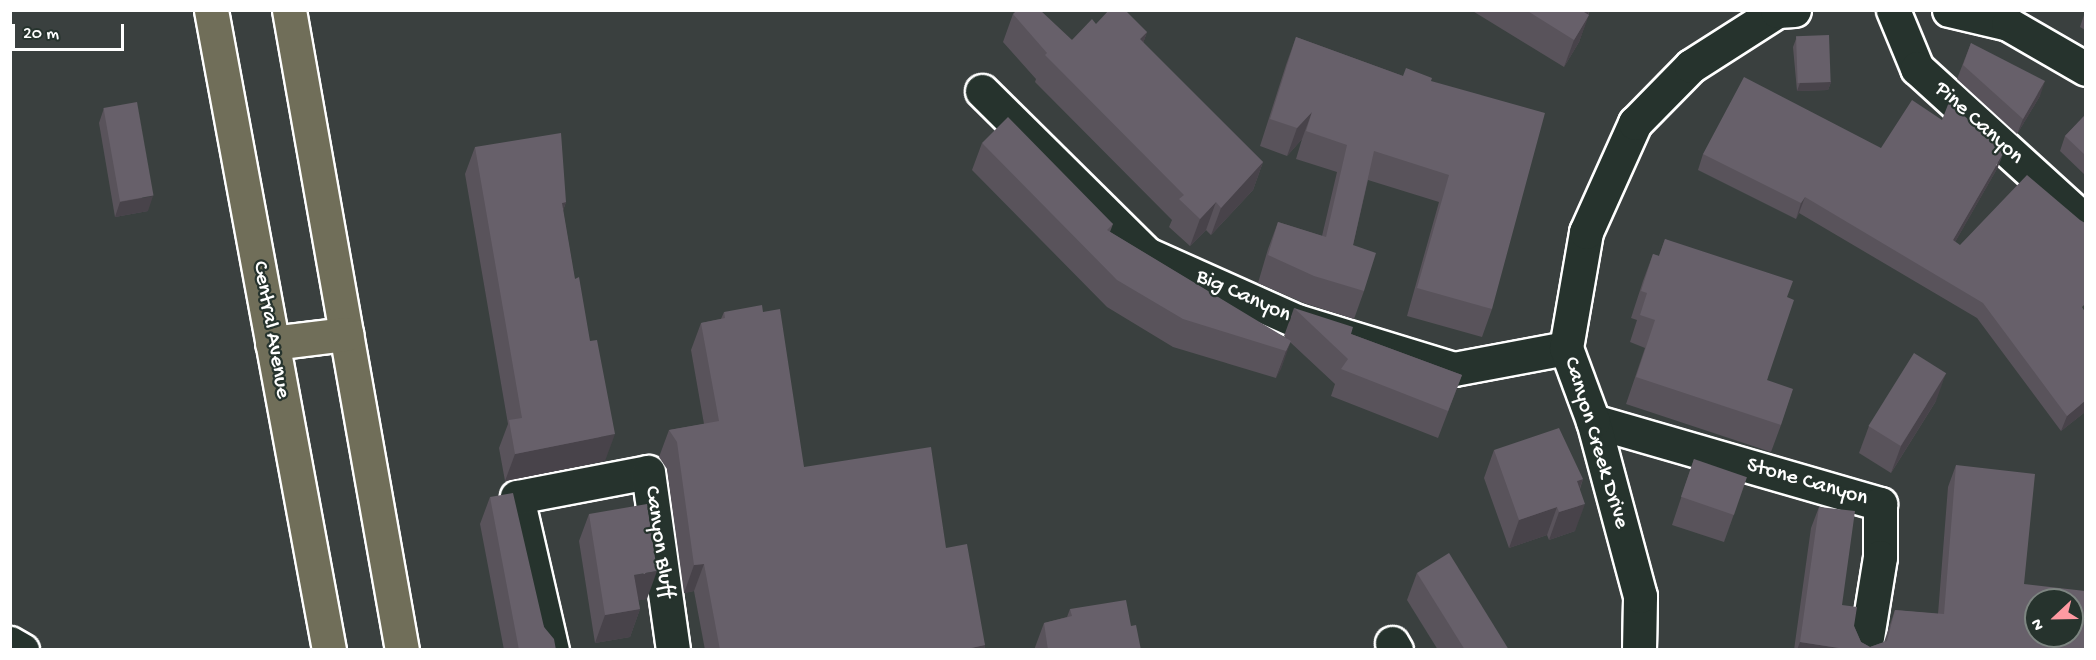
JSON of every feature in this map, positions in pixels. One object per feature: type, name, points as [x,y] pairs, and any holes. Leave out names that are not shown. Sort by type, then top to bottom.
[{"type":"main road","name":"Central Avenue","points":[[211,10],[328,650]]},
{"type":"main road","points":[[289,10],[402,650]]},
{"type":"main road","points":[[272,343],[346,334]]},
{"type":"lane","name":"Canyon Creek Drive","points":[[1640,650],[1640,596],[1593,421],[1566,348],[1587,232],[1635,123],[1691,66],[1776,11],[1794,10]]},
{"type":"lane","name":"Pine Canyon","points":[[1893,10],[1917,68],[2085,222]]},
{"type":"lane","points":[[1949,10],[2008,24],[2085,69]]},
{"type":"lane","name":"Big Canyon","points":[[982,91],[1147,254],[1297,321],[1454,369],[1566,348]]},
{"type":"lane","name":"Stone Canyon","points":[[1593,421],[1880,504],[1880,557],[1865,650]]},
{"type":"lane","name":"Canyon Bluff","points":[[552,650],[517,497],[648,472],[673,650]]},
{"type":"lane","points":[[10,643],[22,650]]},
{"type":"building","points":[[1017,10],[1040,10],[1072,40],[1092,19],[1096,24],[1109,10],[1125,10],[1147,32],[1140,39],[1263,162],[1221,208],[1216,202],[1200,219],[1179,199],[1184,195],[1045,55],[1047,53],[1013,14]]},
{"type":"building","points":[[1526,10],[1584,10],[1589,15],[1574,40]]},
{"type":"building","points":[[1829,35],[1831,82],[1798,83],[1796,36]]},
{"type":"building","points":[[1296,37],[1403,76],[1406,68],[1432,78],[1431,81],[1545,113],[1492,309],[1417,288],[1449,175],[1374,151],[1353,245],[1376,253],[1364,291],[1314,276],[1268,255],[1278,222],[1326,237],[1347,145],[1306,131],[1312,112],[1297,128],[1270,119]]},
{"type":"building","points":[[1971,43],[2045,81],[2023,119],[1963,65]]},
{"type":"building","points":[[1744,77],[1881,148],[1912,100],[1942,120],[1949,102],[2004,152],[1953,240],[1960,245],[2027,175],[2085,223],[2085,304],[2082,307],[2085,312],[2085,401],[2067,416],[1983,303],[1805,197],[1801,203],[1703,154]]},
{"type":"building","points":[[137,102],[153,196],[120,201],[104,108]]},
{"type":"building","points":[[2085,115],[2085,155],[2065,136]]},
{"type":"building","points":[[1008,117],[1113,224],[1107,230],[1291,341],[1286,351],[1183,319],[1117,280],[982,143]]},
{"type":"building","points":[[561,133],[566,202],[562,203],[575,279],[579,277],[590,341],[597,340],[615,434],[515,454],[509,420],[522,418],[475,147]]},
{"type":"building","points":[[1665,239],[1793,281],[1787,297],[1794,300],[1767,380],[1793,389],[1781,425],[1636,377],[1655,320],[1640,315],[1647,293],[1641,291],[1653,254],[1659,256]]},
{"type":"building","points":[[762,305],[763,312],[780,309],[804,467],[931,447],[946,548],[967,544],[985,645],[962,650],[720,650],[704,564],[694,565],[677,442],[669,430],[719,421],[701,323],[725,318],[724,312]]},
{"type":"building","points":[[1294,308],[1353,327],[1351,334],[1462,375],[1448,411],[1341,369],[1348,359]]},
{"type":"building","points":[[1914,353],[1946,373],[1901,446],[1868,426]]},
{"type":"building","points":[[1559,428],[1583,479],[1577,481],[1585,504],[1559,512],[1557,507],[1519,520],[1494,450]]},
{"type":"building","points":[[1694,459],[1747,477],[1734,515],[1681,497]]},
{"type":"building","points":[[1956,465],[2035,474],[2024,584],[2059,588],[2024,588],[2024,648],[2084,648],[2084,591],[2085,650],[1852,650],[1800,642],[1819,507],[1855,511],[1842,605],[1857,607],[1854,626],[1861,642],[1870,647],[1887,641],[1895,610],[1944,614]]},
{"type":"building","points":[[513,493],[544,627],[554,639],[556,650],[519,650],[490,497]]},
{"type":"building","points":[[647,504],[657,571],[634,575],[640,609],[605,615],[589,514]]},
{"type":"building","points":[[1449,553],[1509,650],[1465,650],[1417,573]]},
{"type":"building","points":[[1126,600],[1131,626],[1136,625],[1141,650],[1048,650],[1044,623],[1072,616],[1070,609]]}]
